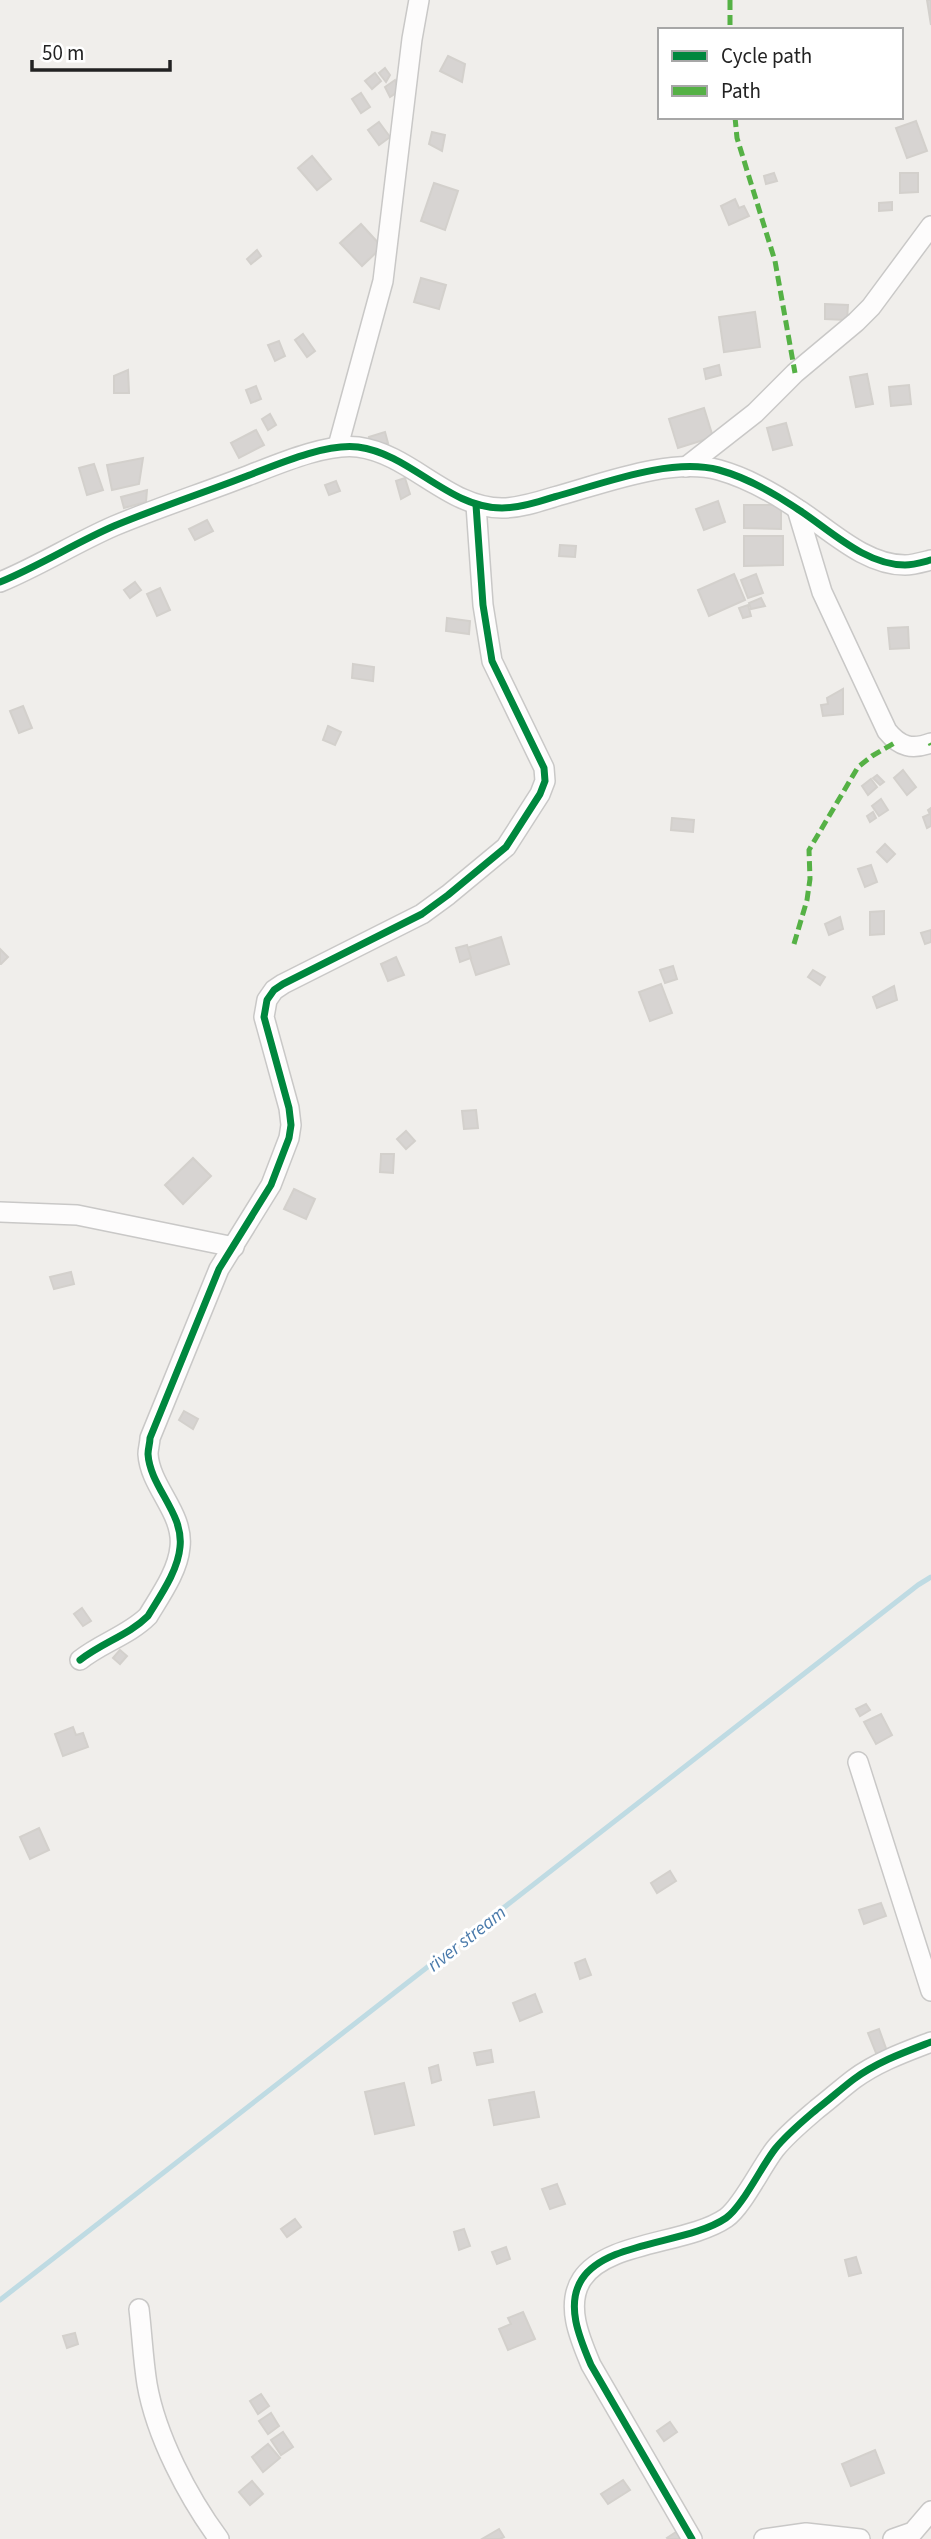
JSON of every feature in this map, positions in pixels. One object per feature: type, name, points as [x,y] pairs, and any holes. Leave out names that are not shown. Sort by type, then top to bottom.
[{"type":"street","points":[[338,446],[383,281],[419,0]]},
{"type":"street","points":[[685,467],[755,413],[795,373],[856,322],[871,307],[931,226]]},
{"type":"street","points":[[0,583],[114,526],[268,468],[338,446],[376,451],[404,463],[476,505],[503,508],[646,472],[685,467],[716,469],[749,480],[863,553],[905,565],[931,560]]},
{"type":"street","points":[[80,1660],[148,1616],[177,1560],[181,1546],[179,1530],[152,1471],[148,1454],[150,1438],[219,1269],[271,1185],[289,1138],[289,1108],[264,1017],[267,1000],[274,990],[283,984],[422,914],[448,895],[506,847],[540,794],[545,781],[544,768],[492,661],[483,604],[476,505]]},
{"type":"street","points":[[797,509],[822,592],[887,731],[896,742],[906,747],[931,743]]},
{"type":"street","points":[[0,1212],[77,1215],[234,1247]]},
{"type":"street","points":[[858,1762],[931,1990]]},
{"type":"street","points":[[692,2539],[590,2365],[574,2309],[580,2282],[598,2263],[621,2253],[702,2229],[727,2217],[736,2209],[772,2153],[801,2122],[856,2078],[877,2065],[931,2042]]},
{"type":"street","points":[[139,2309],[147,2385],[155,2418],[185,2484],[219,2539]]},
{"type":"street","points":[[892,2539],[913,2532],[931,2511]]},
{"type":"street","points":[[764,2539],[806,2533],[860,2539]]},
{"type":"building","points":[[927,0],[931,0],[931,25]]},
{"type":"building","points":[[448,56],[465,64],[462,82],[440,71]]},
{"type":"building","points":[[385,68],[390,75],[386,82],[379,73]]},
{"type":"building","points":[[375,73],[381,81],[372,89],[365,81]]},
{"type":"building","points":[[395,80],[399,91],[390,97],[385,87]]},
{"type":"building","points":[[361,93],[370,107],[361,113],[352,99]]},
{"type":"building","points":[[916,121],[927,151],[907,158],[896,128]]},
{"type":"building","points":[[379,122],[390,137],[379,145],[368,130]]},
{"type":"building","points":[[432,132],[445,135],[442,151],[429,144]]},
{"type":"building","points":[[312,156],[331,179],[317,190],[298,168]]},
{"type":"building","points":[[774,173],[777,181],[766,184],[764,176]]},
{"type":"building","points":[[900,173],[918,173],[918,192],[900,193]]},
{"type":"building","points":[[434,183],[458,191],[445,230],[421,221]]},
{"type":"building","points":[[735,199],[739,208],[744,206],[749,216],[729,225],[721,206]]},
{"type":"building","points":[[892,202],[892,210],[879,211],[879,203]]},
{"type":"building","points":[[361,224],[382,247],[362,266],[340,243]]},
{"type":"building","points":[[257,250],[261,256],[251,264],[247,259]]},
{"type":"building","points":[[421,278],[446,285],[439,309],[414,302]]},
{"type":"building","points":[[825,304],[848,305],[847,320],[825,319]]},
{"type":"building","points":[[755,312],[760,347],[724,352],[719,317]]},
{"type":"building","points":[[303,334],[315,351],[307,357],[295,340]]},
{"type":"building","points":[[279,341],[285,356],[275,361],[268,345]]},
{"type":"building","points":[[719,365],[721,375],[706,379],[704,369]]},
{"type":"building","points":[[128,370],[129,393],[114,393],[114,376]]},
{"type":"building","points":[[867,374],[873,404],[856,407],[850,377]]},
{"type":"building","points":[[909,385],[911,404],[891,406],[889,387]]},
{"type":"building","points":[[256,386],[261,399],[251,403],[246,390]]},
{"type":"building","points":[[704,408],[713,437],[678,448],[669,419]]},
{"type":"building","points":[[270,414],[276,425],[268,430],[262,419]]},
{"type":"building","points":[[786,423],[792,445],[773,450],[767,428]]},
{"type":"building","points":[[256,430],[264,445],[239,458],[231,443]]},
{"type":"building","points":[[385,432],[388,443],[372,447],[369,437]]},
{"type":"building","points":[[143,458],[139,484],[112,490],[107,465]]},
{"type":"building","points":[[94,464],[103,490],[87,495],[79,468]]},
{"type":"building","points":[[405,478],[410,494],[401,499],[396,481]]},
{"type":"building","points":[[336,481],[340,491],[329,495],[325,485]]},
{"type":"building","points":[[147,490],[146,502],[124,508],[121,497]]},
{"type":"building","points":[[718,501],[725,522],[704,530],[696,509]]},
{"type":"building","points":[[744,505],[781,505],[781,529],[744,528]]},
{"type":"building","points":[[207,520],[213,531],[195,540],[189,529]]},
{"type":"building","points":[[744,536],[783,536],[783,565],[744,566]]},
{"type":"building","points":[[560,545],[576,546],[575,557],[559,556]]},
{"type":"building","points":[[734,574],[745,600],[709,616],[698,590]]},
{"type":"building","points":[[756,574],[763,593],[748,598],[741,580]]},
{"type":"building","points":[[135,582],[141,590],[130,598],[124,590]]},
{"type":"building","points":[[160,588],[170,610],[157,616],[147,594]]},
{"type":"building","points":[[761,598],[765,606],[751,609],[749,603]]},
{"type":"building","points":[[748,605],[751,616],[743,618],[739,608]]},
{"type":"building","points":[[447,618],[470,621],[469,634],[446,631]]},
{"type":"building","points":[[908,627],[909,648],[890,649],[888,628]]},
{"type":"building","points":[[353,664],[374,667],[373,681],[352,678]]},
{"type":"building","points":[[843,689],[843,714],[823,716],[821,705],[828,704],[827,698]]},
{"type":"building","points":[[23,706],[32,728],[19,733],[10,711]]},
{"type":"building","points":[[328,726],[341,732],[335,745],[323,740]]},
{"type":"building","points":[[903,770],[916,787],[907,795],[894,778]]},
{"type":"building","points":[[877,775],[884,782],[880,785],[873,778]]},
{"type":"building","points":[[871,779],[877,787],[868,795],[862,786]]},
{"type":"building","points":[[881,799],[888,810],[879,816],[872,806]]},
{"type":"building","points":[[931,808],[931,826],[927,828],[923,817],[930,814],[928,810]]},
{"type":"building","points":[[873,812],[876,818],[870,822],[867,816]]},
{"type":"building","points":[[672,818],[694,820],[693,832],[671,830]]},
{"type":"building","points":[[885,844],[895,854],[887,862],[877,852]]},
{"type":"building","points":[[871,865],[877,882],[865,887],[858,869]]},
{"type":"building","points":[[884,911],[884,934],[870,935],[870,912]]},
{"type":"building","points":[[840,917],[843,929],[829,935],[825,924]]},
{"type":"building","points":[[931,930],[931,942],[925,944],[921,933]]},
{"type":"building","points":[[501,937],[509,964],[476,975],[467,948]]},
{"type":"building","points":[[467,945],[471,958],[460,962],[456,948]]},
{"type":"building","points":[[0,949],[8,957],[1,964],[0,964]]},
{"type":"building","points":[[396,957],[404,975],[388,981],[381,964]]},
{"type":"building","points":[[673,966],[677,979],[665,983],[660,970]]},
{"type":"building","points":[[813,970],[825,977],[820,985],[808,977]]},
{"type":"building","points":[[661,984],[672,1013],[650,1021],[639,992]]},
{"type":"building","points":[[894,986],[897,1000],[877,1008],[873,997]]},
{"type":"building","points":[[476,1110],[478,1128],[464,1129],[462,1111]]},
{"type":"building","points":[[406,1131],[415,1141],[406,1149],[397,1139]]},
{"type":"building","points":[[381,1154],[394,1154],[393,1173],[380,1172]]},
{"type":"building","points":[[193,1158],[211,1176],[183,1204],[165,1185]]},
{"type":"building","points":[[294,1189],[315,1199],[306,1219],[284,1209]]},
{"type":"building","points":[[71,1272],[74,1284],[54,1289],[50,1277]]},
{"type":"building","points":[[184,1411],[198,1419],[193,1429],[179,1420]]},
{"type":"building","points":[[82,1608],[91,1621],[83,1626],[74,1614]]},
{"type":"building","points":[[120,1650],[127,1656],[120,1664],[113,1658]]},
{"type":"building","points":[[866,1704],[870,1710],[860,1716],[856,1709]]},
{"type":"building","points":[[881,1714],[892,1735],[876,1744],[864,1722]]},
{"type":"building","points":[[73,1727],[76,1735],[83,1733],[88,1747],[63,1756],[55,1734]]},
{"type":"building","points":[[39,1828],[49,1850],[30,1859],[20,1837]]},
{"type":"building","points":[[670,1871],[676,1881],[657,1893],[651,1883]]},
{"type":"building","points":[[881,1903],[886,1916],[864,1924],[859,1910]]},
{"type":"building","points":[[585,1959],[591,1975],[580,1979],[575,1963]]},
{"type":"building","points":[[535,1994],[542,2012],[520,2021],[513,2003]]},
{"type":"building","points":[[879,2029],[888,2054],[878,2058],[868,2033]]},
{"type":"building","points":[[491,2050],[493,2062],[477,2065],[474,2053]]},
{"type":"building","points":[[438,2065],[441,2080],[432,2083],[429,2068]]},
{"type":"building","points":[[404,2083],[414,2125],[375,2134],[365,2092]]},
{"type":"building","points":[[534,2092],[539,2117],[494,2125],[489,2100]]},
{"type":"building","points":[[557,2184],[565,2204],[550,2209],[542,2189]]},
{"type":"building","points":[[295,2219],[301,2227],[287,2237],[281,2229]]},
{"type":"building","points":[[464,2229],[470,2246],[459,2250],[454,2232]]},
{"type":"building","points":[[506,2247],[510,2259],[497,2264],[492,2252]]},
{"type":"building","points":[[856,2257],[861,2273],[849,2276],[845,2260]]},
{"type":"building","points":[[523,2312],[535,2339],[508,2350],[499,2329],[511,2324],[508,2318]]},
{"type":"building","points":[[75,2333],[78,2344],[67,2348],[63,2336]]},
{"type":"building","points":[[261,2394],[269,2406],[258,2414],[250,2401]]},
{"type":"building","points":[[271,2413],[279,2426],[268,2434],[259,2421]]},
{"type":"building","points":[[670,2422],[677,2432],[664,2441],[657,2431]]},
{"type":"building","points":[[283,2432],[293,2447],[281,2455],[271,2440]]},
{"type":"building","points":[[268,2444],[280,2458],[263,2472],[252,2457]]},
{"type":"building","points":[[875,2450],[884,2473],[851,2486],[842,2464]]},
{"type":"building","points":[[623,2480],[630,2490],[608,2504],[601,2494]]},
{"type":"building","points":[[252,2481],[263,2494],[250,2505],[239,2492]]},
{"type":"building","points":[[499,2529],[504,2537],[482,2539]]},
{"type":"building","points":[[679,2530],[686,2539],[667,2538]]},
{"type":"waterway","name":"river stream","points":[[0,2300],[931,1577]]},
{"type":"marked path","points":[[730,0],[730,28]]},
{"type":"marked path","points":[[735,119],[737,138],[775,261],[795,373]]},
{"type":"marked path","points":[[794,944],[807,900],[810,879],[809,850],[858,767],[896,742]]},
{"type":"cycle path","points":[[0,582],[130,519],[287,460],[317,451],[345,447],[377,452],[395,459],[464,499],[482,506],[502,508],[528,504],[658,469],[700,467],[719,470],[770,492],[849,545],[876,559],[905,565],[931,560]]},
{"type":"cycle path","points":[[80,1660],[148,1616],[168,1583],[179,1556],[180,1535],[177,1523],[150,1466],[150,1438],[219,1269],[271,1185],[289,1138],[289,1108],[264,1017],[267,1000],[274,990],[283,984],[422,914],[448,895],[506,847],[540,794],[545,781],[544,768],[492,661],[483,605],[476,505]]},
{"type":"cycle path","points":[[692,2539],[591,2365],[576,2322],[574,2311],[577,2289],[582,2279],[594,2267],[610,2257],[710,2227],[726,2218],[738,2205],[775,2149],[806,2118],[849,2082],[872,2067],[931,2042]]}]
